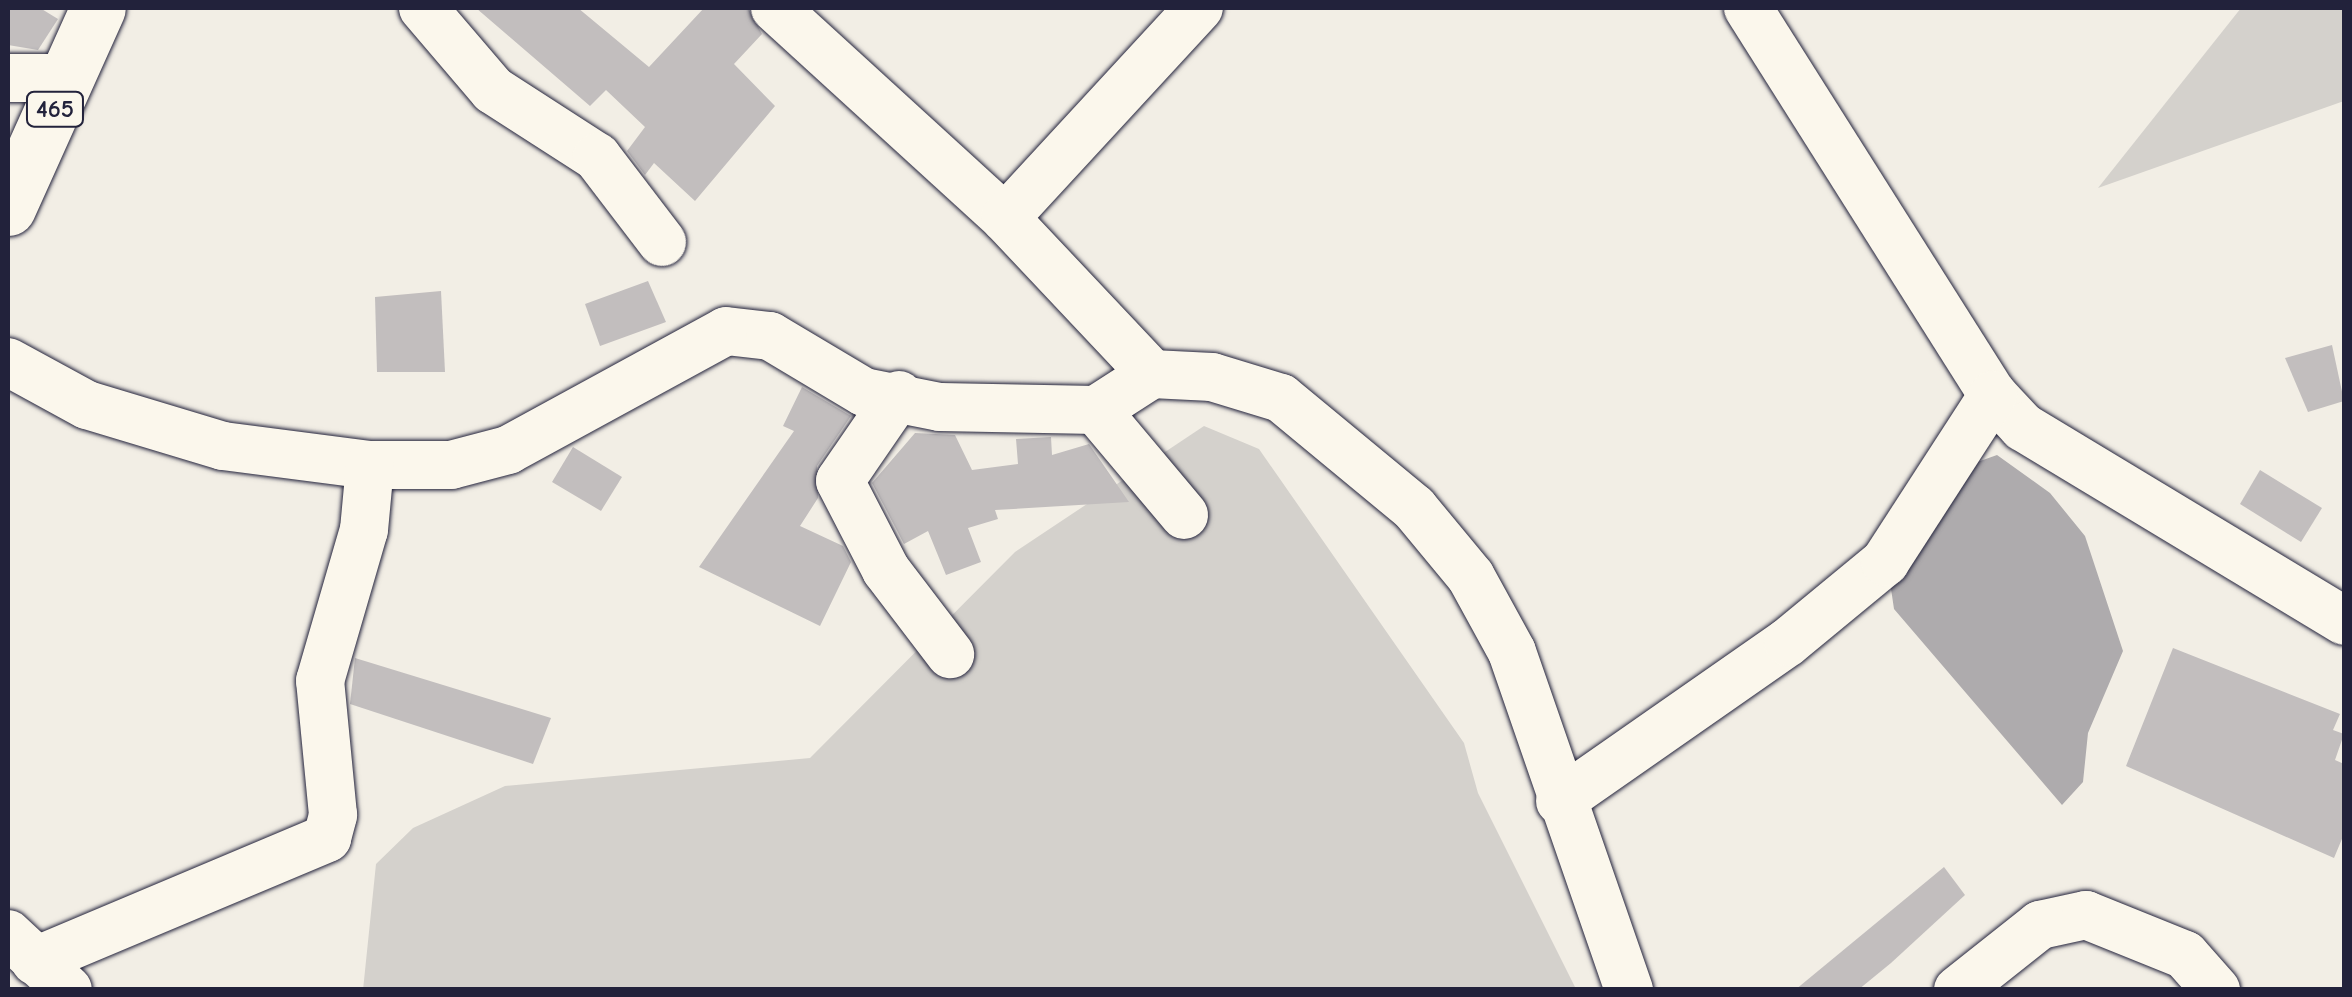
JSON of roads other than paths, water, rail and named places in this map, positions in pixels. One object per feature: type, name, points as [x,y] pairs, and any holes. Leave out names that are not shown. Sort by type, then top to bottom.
[{"type":"highway","name":"465","points":[[8,208],[98,8]]},
{"type":"street","points":[[423,8],[493,90],[596,157],[662,242]]},
{"type":"street","points":[[775,8],[1005,218],[1152,374]]},
{"type":"street","points":[[1005,218],[1199,8]]},
{"type":"street","points":[[1748,8],[1992,395],[2023,427],[2344,621]]},
{"type":"street","points":[[8,78],[68,78]]},
{"type":"street","points":[[8,362],[87,405],[189,436],[305,462],[370,465],[451,465],[508,450],[726,331],[770,336],[864,392],[899,394],[984,411],[1096,410],[1152,374],[1212,376],[1280,398],[1414,508],[1471,577],[1512,652],[1560,801],[1629,990]]},
{"type":"street","points":[[899,394],[840,480],[886,570],[950,654]]},
{"type":"street","points":[[1560,801],[1788,642],[1885,562],[1992,395]]},
{"type":"street","points":[[1096,410],[1184,515]]},
{"type":"street","points":[[37,962],[312,852],[327,838],[320,680],[364,530],[370,465]]},
{"type":"street","points":[[1958,990],[2040,925],[2086,915],[2185,955],[2216,990]]}]
